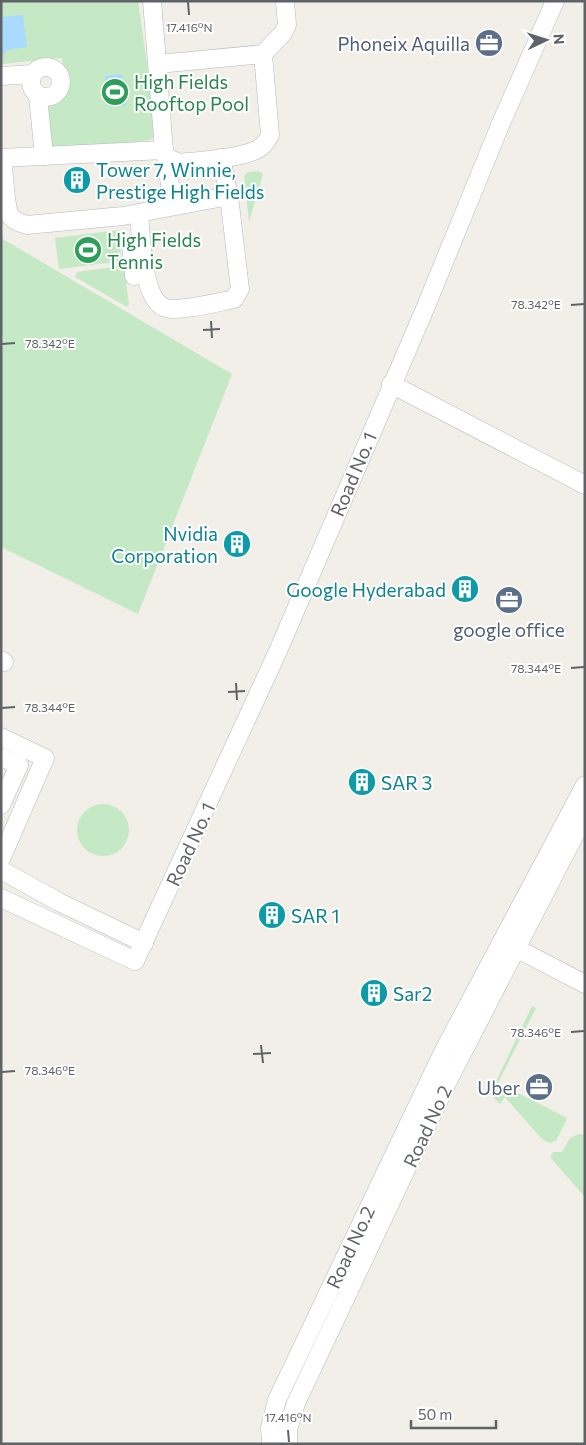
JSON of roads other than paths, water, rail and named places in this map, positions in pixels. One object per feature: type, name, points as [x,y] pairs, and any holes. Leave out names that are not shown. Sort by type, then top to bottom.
[{"type":"street","points":[[152,1],[165,154],[173,206]]},
{"type":"street","points":[[158,64],[263,54],[283,33],[287,25],[285,1]]},
{"type":"street","name":"Road No. 1","points":[[1,898],[135,961],[278,651],[391,384],[424,311],[501,123],[555,1]]},
{"type":"street","points":[[228,196],[133,214],[27,225],[17,222],[10,216],[2,158],[165,154],[179,163],[221,158],[257,150],[262,147],[270,134],[263,54]]},
{"type":"street","points":[[49,67],[54,69],[60,77],[60,87],[54,95],[47,98],[38,96],[34,93],[30,83],[33,74],[39,68],[49,67]]},
{"type":"street","points":[[1,76],[33,74]]},
{"type":"street","points":[[38,96],[44,156]]},
{"type":"street","points":[[133,214],[150,292],[158,305],[168,309],[181,308],[234,299],[240,290],[228,196],[221,158]]},
{"type":"street","points":[[133,214],[134,276]]},
{"type":"street","points":[[391,384],[585,485]]},
{"type":"street","points":[[1,737],[45,758],[1,859]]},
{"type":"street","points":[[1,756],[19,765],[1,805]]},
{"type":"street","name":"Road No 2","points":[[288,1444],[288,1429],[296,1403],[585,785]]},
{"type":"street","name":"Road No 2","points":[[442,1054],[510,945],[585,815]]},
{"type":"street","points":[[1,870],[59,902],[144,943]]},
{"type":"street","points":[[510,945],[585,984]]},
{"type":"street","name":"Road No.2","points":[[271,1444],[270,1428],[277,1400],[442,1054]]},
{"type":"water","points":[[23,15],[27,47],[6,50],[6,54],[1,54],[1,17]]},
{"type":"water","name":"High Fields Rooftop Pool","points":[[122,74],[126,105],[109,107],[108,97],[106,97],[105,76]]},
{"type":"place","name":"Phoneix Aquilla","points":[[489,43]]},
{"type":"place","name":"High Fields Rooftop Pool","points":[[115,92]]},
{"type":"place","name":"Tower 7, Winnie, Prestige High Fields","points":[[77,180]]},
{"type":"place","name":"High Fields Tennis","points":[[88,250]]},
{"type":"place","name":"Nvidia Corporation","points":[[237,544]]},
{"type":"place","name":"Google Hyderabad","points":[[465,589]]},
{"type":"place","name":"google office","points":[[509,600]]},
{"type":"place","name":"SAR 3","points":[[362,782]]},
{"type":"place","name":"SAR 1","points":[[272,915]]},
{"type":"place","name":"Sar2","points":[[374,993]]},
{"type":"place","name":"Uber","points":[[539,1087]]}]
